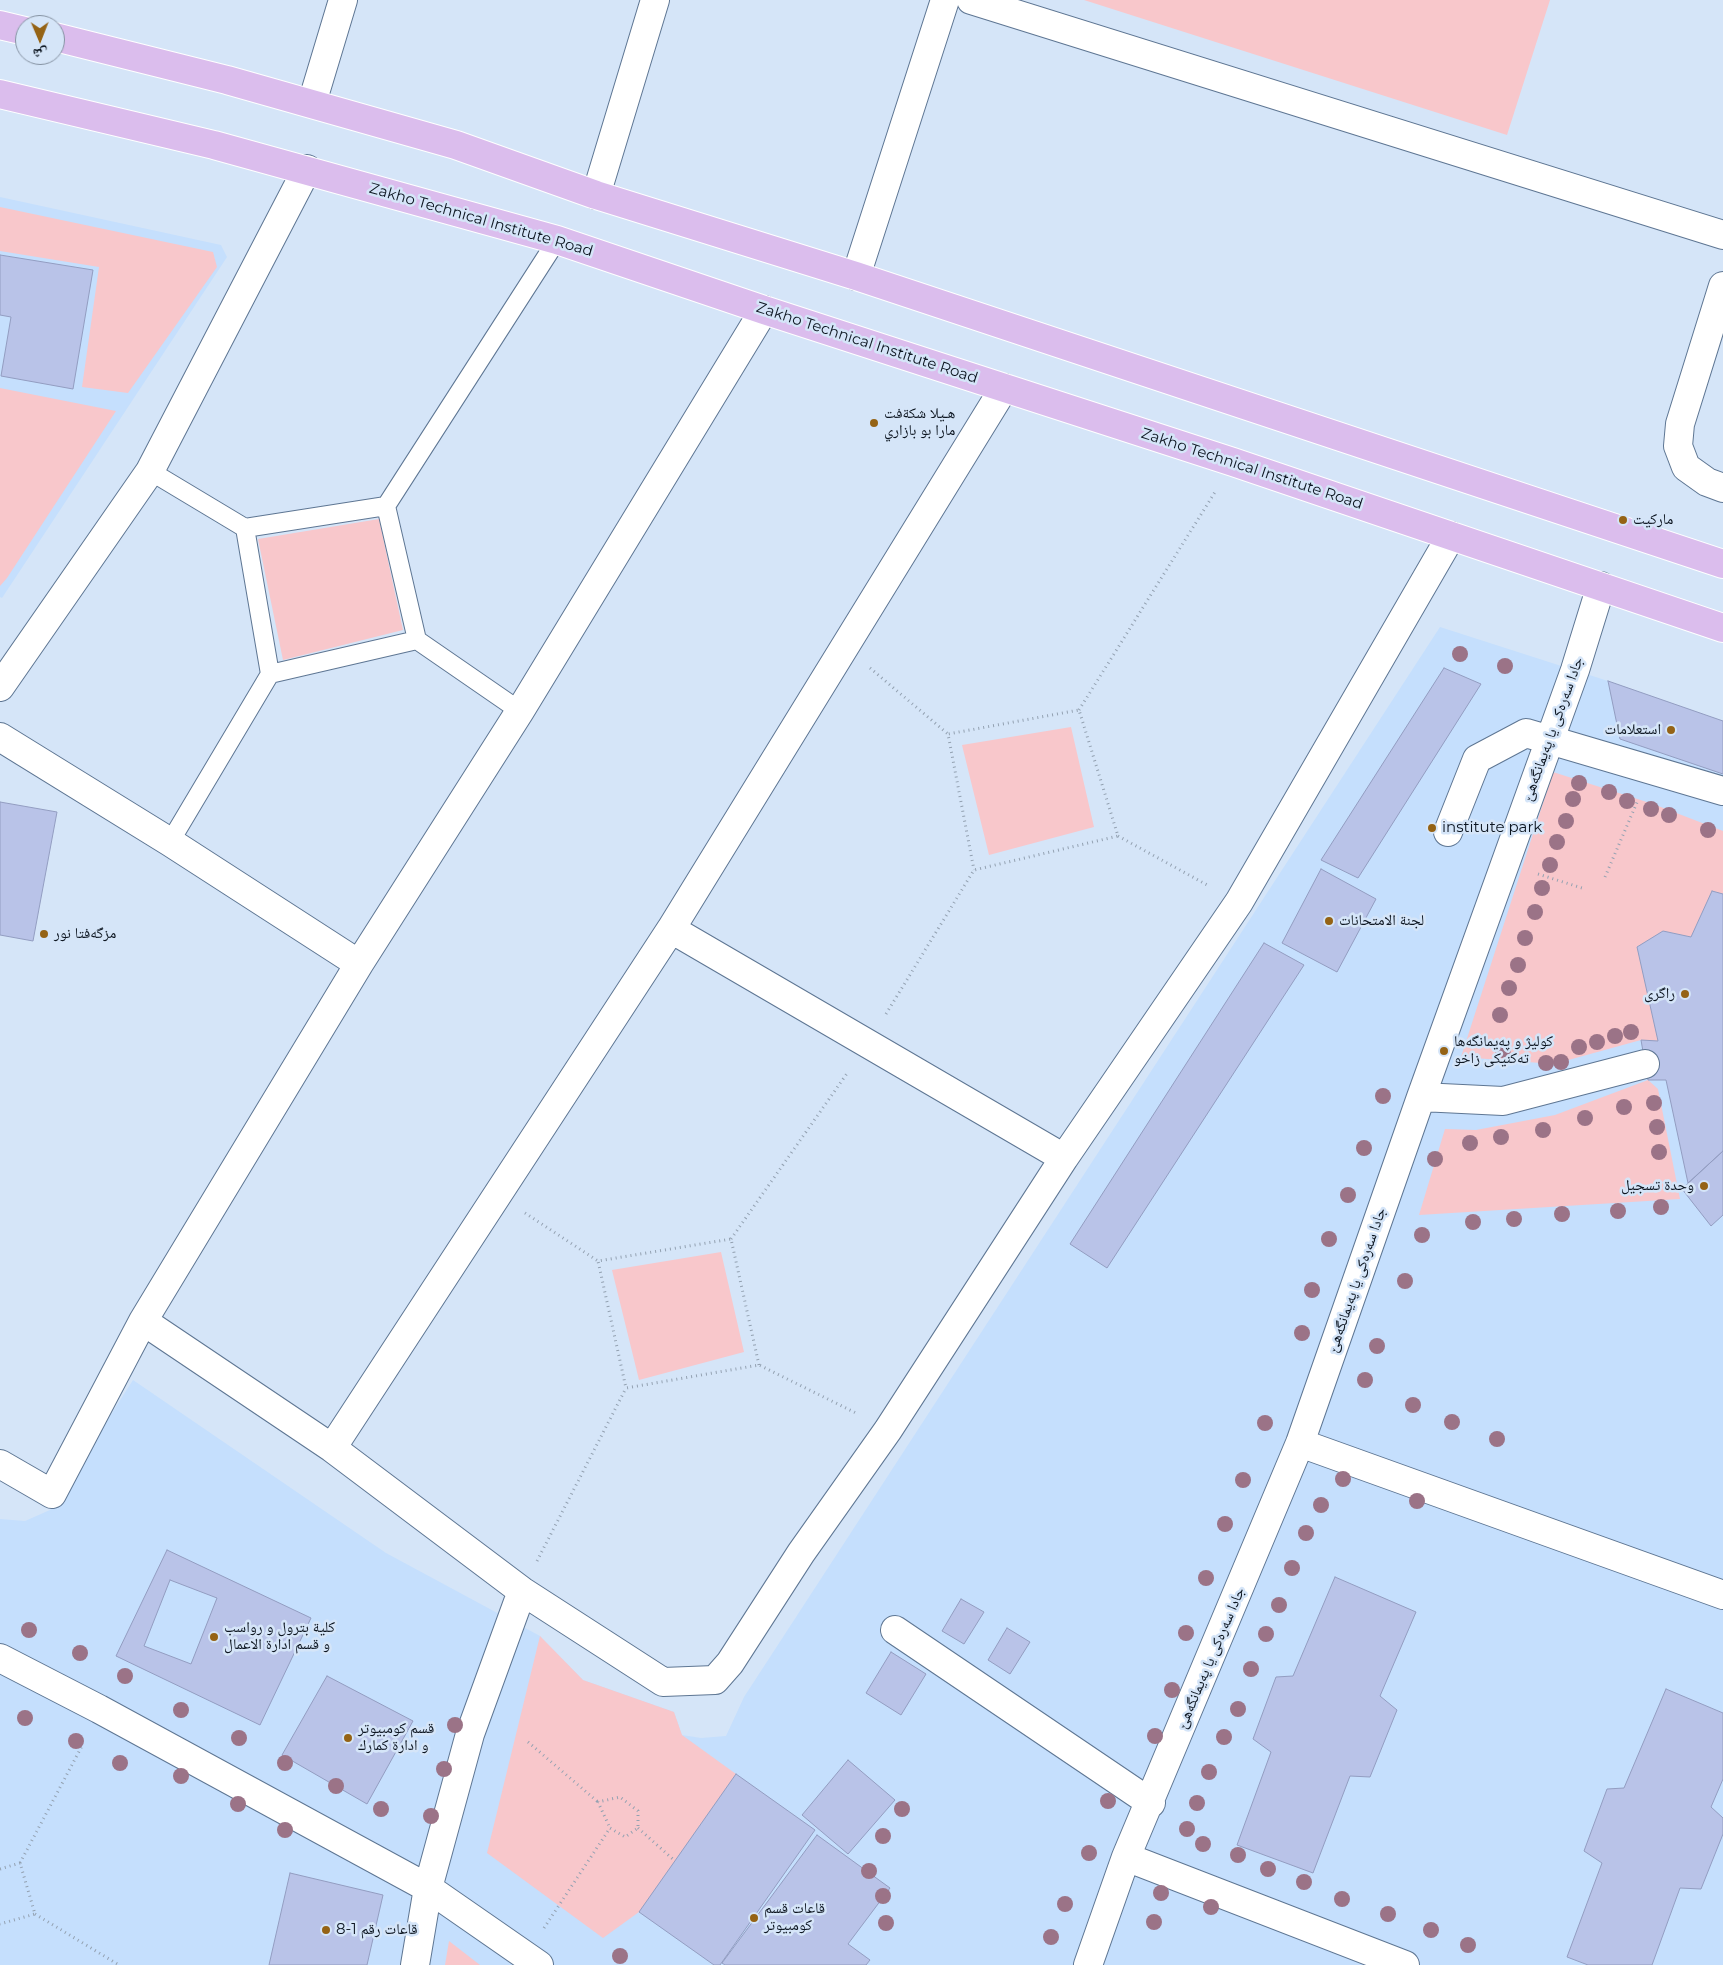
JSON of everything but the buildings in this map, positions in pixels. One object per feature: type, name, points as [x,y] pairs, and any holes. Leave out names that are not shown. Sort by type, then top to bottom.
[{"type":"main road","points":[[0,25],[15,29]]},
{"type":"main road","points":[[65,40],[312,103],[456,145],[596,195],[856,276],[1723,564]]},
{"type":"main road","name":"Zakho Technical Institute Road","points":[[0,94],[307,169],[556,240],[764,310],[1233,462],[1723,628]]},
{"type":"street","points":[[312,103],[343,0]]},
{"type":"street","points":[[596,195],[655,0]]},
{"type":"street","points":[[856,276],[945,0]]},
{"type":"street","points":[[971,0],[1723,235]]},
{"type":"street","points":[[0,687],[150,471],[307,169]]},
{"type":"street","points":[[1723,286],[1680,424],[1678,446],[1686,467],[1707,482],[1723,488]]},
{"type":"street","points":[[0,1464],[52,1494],[143,1321],[359,964],[520,711],[764,310]]},
{"type":"street","points":[[332,1448],[671,929],[1004,388]]},
{"type":"street","points":[[143,1321],[332,1448],[522,1591],[663,1682],[715,1680],[730,1663],[801,1553],[888,1430],[1064,1158],[1239,902],[1451,536]]},
{"type":"street","name":"جادا سه‌ره‌كى يا په‌يمانگه‌هێ","points":[[1088,1965],[1126,1857],[1300,1443],[1421,1097],[1575,670],[1601,586]]},
{"type":"street","points":[[1448,832],[1477,759],[1526,733],[1549,738],[1723,791]]},
{"type":"street","points":[[0,737],[170,842],[359,964]]},
{"type":"street","points":[[671,929],[1064,1158]]},
{"type":"street","points":[[1421,1097],[1503,1101],[1645,1064]]},
{"type":"street","points":[[1300,1443],[1723,1594]]},
{"type":"street","points":[[415,1965],[428,1888],[470,1734],[522,1591]]},
{"type":"street","points":[[896,1630],[1150,1802]]},
{"type":"street","points":[[0,1658],[99,1709],[428,1888],[532,1960]]},
{"type":"street","points":[[1126,1857],[1405,1965]]},
{"type":"lane","points":[[520,711],[417,640],[386,506],[556,240]]},
{"type":"lane","points":[[150,471],[245,528],[386,506]]},
{"type":"lane","points":[[170,842],[270,674],[245,528]]},
{"type":"lane","points":[[270,674],[417,640]]},
{"type":"path","points":[[948,734],[1080,710],[1233,462]]},
{"type":"path","points":[[498,1195],[598,1260],[731,1239],[868,1044],[974,870],[948,734],[844,647]]},
{"type":"path","points":[[1080,710],[1118,836]]},
{"type":"path","points":[[1605,877],[1651,770]]},
{"type":"path","points":[[974,870],[1118,836],[1239,902]]},
{"type":"path","points":[[1505,864],[1585,889]]},
{"type":"path","points":[[731,1239],[758,1365]]},
{"type":"path","points":[[522,1591],[626,1388],[598,1260]]},
{"type":"path","points":[[626,1388],[758,1365],[888,1430]]},
{"type":"path","points":[[528,1742],[598,1802],[610,1828],[625,1837],[638,1828]]},
{"type":"path","points":[[83,1744],[20,1863],[35,1914],[119,1965]]},
{"type":"path","points":[[598,1802],[620,1797],[638,1811],[638,1828],[675,1861]]},
{"type":"path","points":[[532,1960],[610,1828]]},
{"type":"path","points":[[0,1868],[20,1863]]},
{"type":"path","points":[[0,1924],[35,1914]]},
{"type":"shaded area","points":[[1084,0],[1550,0],[1507,135]]},
{"type":"shaded area","points":[[0,197],[221,245],[227,257],[2,598],[0,597]]},
{"type":"shaded area","points":[[0,207],[213,252],[217,267],[128,393],[82,387],[99,267],[0,251]]},
{"type":"shaded area","points":[[0,388],[116,411],[0,586]]},
{"type":"shaded area","points":[[379,519],[403,630],[283,660],[258,539]]},
{"type":"shaded area","name":"كوليژ و په‌يمانگه‌ها ته‌كنيكى زاخو","points":[[1440,627],[1608,681],[1723,721],[1723,1965],[0,1965],[0,1519],[25,1521],[50,1510],[133,1380],[386,1553],[540,1636],[583,1680],[674,1712],[682,1735],[701,1738],[726,1736],[744,1697]]},
{"type":"shaded area","points":[[1071,727],[1094,827],[989,855],[962,745]]},
{"type":"shaded area","points":[[1553,772],[1653,804],[1723,831],[1723,894],[1712,891],[1691,937],[1663,931],[1637,947],[1658,1041],[1641,1040],[1554,1064],[1461,1057]]},
{"type":"shaded area","points":[[1648,1080],[1658,1089],[1680,1199],[1419,1215],[1445,1129],[1476,1130],[1555,1115]]},
{"type":"shaded area","points":[[721,1252],[744,1352],[639,1380],[612,1270]]},
{"type":"shaded area","points":[[540,1636],[583,1680],[674,1712],[682,1735],[736,1774],[639,1912],[603,1938],[487,1853]]},
{"type":"shaded area","points":[[449,1941],[480,1965],[445,1965]]},
{"type":"place","name":"هـيلا شكةفت مارا بو بازاري","points":[[874,423]]},
{"type":"place","name":"ماركيت","points":[[1623,520]]},
{"type":"place","name":"استعلامات","points":[[1671,730]]},
{"type":"place","name":"institute park","points":[[1432,828]]},
{"type":"place","name":"لجنة الامتحانات","points":[[1329,921]]},
{"type":"place","name":"مزگەفتا نور","points":[[44,934]]},
{"type":"place","name":"راگری","points":[[1685,994]]},
{"type":"place","name":"كوليژ و په‌يمانگه‌ها ته‌كنيكى زاخو","points":[[1444,1051]]},
{"type":"place","name":"وحدة تسجيل","points":[[1704,1186]]},
{"type":"place","name":"كلية بترول و رواسب و قسم ادارة الاعمال","points":[[214,1637]]},
{"type":"place","name":"قسم کومبیوتر و ادارة كمارك","points":[[348,1738]]},
{"type":"place","name":"قاعات قسم کومبیوتر","points":[[754,1918]]},
{"type":"place","name":"قاعات رقم 1-8","points":[[326,1930]]}]
